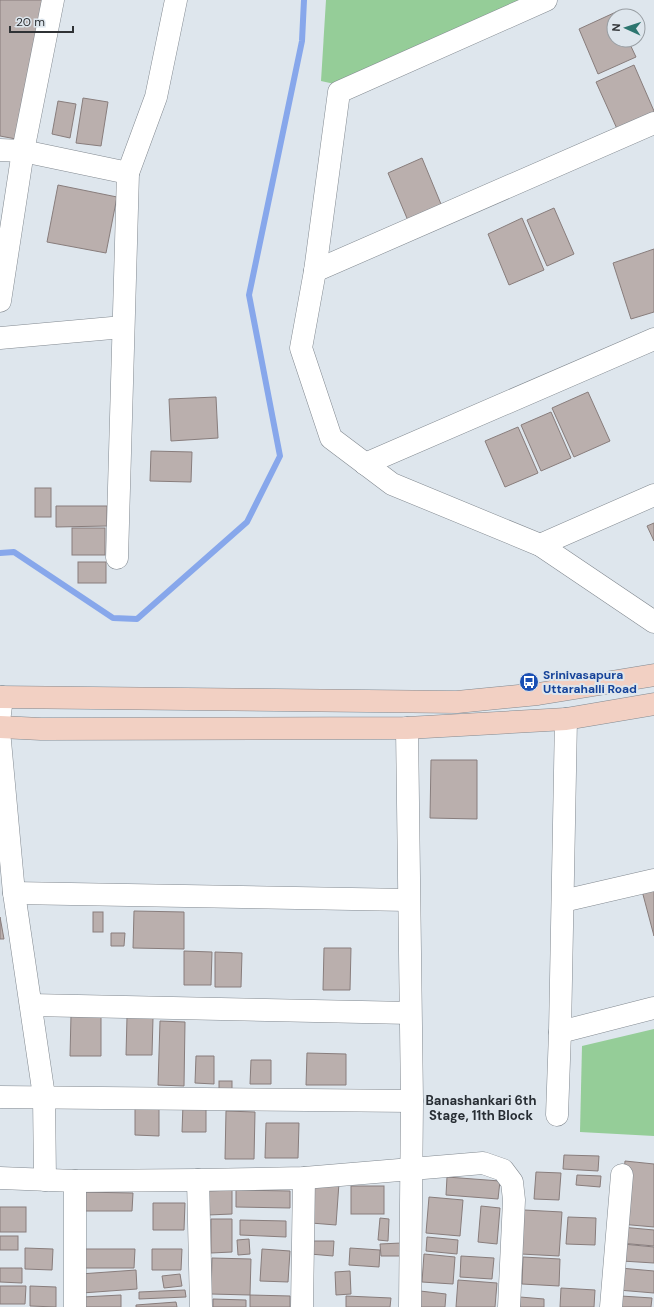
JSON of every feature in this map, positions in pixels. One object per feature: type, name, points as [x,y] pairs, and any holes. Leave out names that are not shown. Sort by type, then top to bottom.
[{"type":"main road","points":[[1,702],[458,702],[538,694],[654,675]]},
{"type":"main road","points":[[0,727],[40,729],[407,728],[566,719],[654,704]]},
{"type":"street","points":[[0,301],[23,151],[53,0]]},
{"type":"street","points":[[117,558],[128,173],[156,97],[176,0]]},
{"type":"street","points":[[546,0],[339,92],[316,271],[301,348],[331,438],[392,484],[540,545],[654,622]]},
{"type":"street","points":[[316,271],[654,123]]},
{"type":"street","points":[[0,150],[23,151],[128,173]]},
{"type":"street","points":[[0,338],[123,327]]},
{"type":"street","points":[[365,464],[654,339]]},
{"type":"street","points":[[540,545],[654,495]]},
{"type":"street","points":[[557,1115],[566,719]]},
{"type":"street","points":[[407,728],[408,900],[412,1101],[410,1307]]},
{"type":"street","points":[[0,741],[14,893],[44,1096],[45,1180]]},
{"type":"street","points":[[563,901],[654,880]]},
{"type":"street","points":[[14,893],[408,900]]},
{"type":"street","points":[[31,1005],[410,1013]]},
{"type":"street","points":[[560,1032],[654,1008]]},
{"type":"street","points":[[0,1097],[44,1096],[412,1101]]},
{"type":"street","points":[[0,1178],[75,1181],[304,1178],[482,1163],[503,1170],[512,1182],[514,1200],[508,1307]]},
{"type":"street","points":[[611,1307],[622,1175]]},
{"type":"street","points":[[302,1307],[304,1178]]},
{"type":"street","points":[[198,1180],[201,1307]]},
{"type":"street","points":[[75,1181],[75,1307]]},
{"type":"green space","points":[[326,0],[529,0],[339,85],[321,81]]},
{"type":"green space","points":[[654,1029],[654,1136],[580,1132],[582,1046]]},
{"type":"building","points":[[0,0],[44,0],[16,139],[0,136]]},
{"type":"building","points":[[606,17],[606,48],[632,48],[636,57],[598,74],[579,29]]},
{"type":"building","points":[[634,65],[654,111],[654,116],[618,131],[596,82]]},
{"type":"building","points":[[83,98],[108,102],[101,146],[76,143]]},
{"type":"building","points":[[58,101],[76,104],[70,138],[52,134]]},
{"type":"building","points":[[422,158],[443,209],[409,223],[388,173]]},
{"type":"building","points":[[58,185],[117,197],[106,253],[47,242]]},
{"type":"building","points":[[554,208],[574,254],[547,266],[527,220]]},
{"type":"building","points":[[522,218],[544,270],[509,285],[488,234]]},
{"type":"building","points":[[654,249],[654,312],[631,319],[613,263]]},
{"type":"building","points":[[588,392],[610,441],[574,457],[552,408]]},
{"type":"building","points":[[216,397],[218,438],[171,441],[169,399]]},
{"type":"building","points":[[551,412],[571,458],[541,471],[521,425]]},
{"type":"building","points":[[518,427],[538,473],[505,487],[485,441]]},
{"type":"building","points":[[151,451],[192,452],[191,482],[150,481]]},
{"type":"building","points":[[35,488],[51,488],[51,517],[35,517]]},
{"type":"building","points":[[56,506],[107,506],[107,526],[56,527]]},
{"type":"building","points":[[654,523],[654,541],[647,526]]},
{"type":"building","points":[[72,528],[105,528],[105,555],[72,555]]},
{"type":"building","points":[[78,562],[106,562],[106,583],[78,583]]},
{"type":"building","points":[[431,760],[477,760],[477,819],[430,818]]},
{"type":"building","points":[[654,884],[654,936],[641,887]]},
{"type":"building","points":[[134,911],[184,912],[184,949],[133,948]]},
{"type":"building","points":[[93,912],[103,912],[103,932],[93,932]]},
{"type":"building","points":[[0,917],[4,939],[0,939]]},
{"type":"building","points":[[111,933],[125,933],[124,946],[111,946]]},
{"type":"building","points":[[324,948],[351,948],[350,990],[323,990]]},
{"type":"building","points":[[184,951],[212,952],[211,985],[184,985]]},
{"type":"building","points":[[215,952],[242,953],[241,987],[215,987]]},
{"type":"building","points":[[71,1015],[101,1016],[101,1056],[70,1056]]},
{"type":"building","points":[[127,1017],[153,1018],[152,1055],[126,1055]]},
{"type":"building","points":[[160,1021],[185,1022],[184,1086],[158,1085]]},
{"type":"building","points":[[307,1053],[346,1054],[346,1085],[306,1085]]},
{"type":"building","points":[[196,1056],[214,1056],[214,1084],[195,1083]]},
{"type":"building","points":[[251,1060],[271,1060],[271,1084],[250,1084]]},
{"type":"building","points":[[219,1081],[232,1081],[232,1093],[219,1093]]},
{"type":"building","points":[[183,1104],[206,1105],[206,1132],[182,1132]]},
{"type":"building","points":[[135,1105],[159,1105],[159,1136],[135,1135]]},
{"type":"building","points":[[226,1111],[255,1112],[254,1159],[225,1159]]},
{"type":"building","points":[[266,1123],[299,1123],[298,1158],[265,1158]]},
{"type":"building","points":[[564,1155],[599,1156],[598,1171],[563,1169]]},
{"type":"building","points":[[625,1161],[654,1164],[654,1227],[620,1224]]},
{"type":"building","points":[[536,1172],[561,1173],[559,1200],[534,1199]]},
{"type":"building","points":[[577,1175],[601,1176],[600,1187],[576,1185]]},
{"type":"building","points":[[447,1177],[500,1181],[498,1199],[446,1195]]},
{"type":"building","points":[[314,1181],[339,1183],[336,1225],[311,1223]]},
{"type":"building","points":[[351,1186],[384,1186],[384,1214],[351,1214]]},
{"type":"building","points":[[232,1190],[232,1214],[208,1215],[207,1191]]},
{"type":"building","points":[[236,1190],[290,1191],[290,1208],[236,1207]]},
{"type":"building","points":[[80,1192],[133,1193],[132,1211],[79,1211]]},
{"type":"building","points":[[429,1197],[463,1200],[460,1236],[426,1233]]},
{"type":"building","points":[[153,1203],[185,1203],[184,1230],[153,1230]]},
{"type":"building","points":[[481,1206],[500,1208],[497,1244],[478,1242]]},
{"type":"building","points":[[0,1207],[26,1207],[26,1232],[0,1232]]},
{"type":"building","points":[[524,1210],[562,1212],[559,1256],[521,1254]]},
{"type":"building","points":[[568,1217],[596,1218],[595,1245],[566,1244]]},
{"type":"building","points":[[380,1218],[389,1219],[388,1241],[378,1240]]},
{"type":"building","points":[[211,1219],[232,1219],[232,1252],[211,1253]]},
{"type":"building","points":[[240,1220],[286,1221],[286,1237],[240,1235]]},
{"type":"building","points":[[621,1227],[654,1230],[654,1246],[620,1243]]},
{"type":"building","points":[[0,1236],[18,1236],[18,1250],[0,1250]]},
{"type":"building","points":[[427,1237],[458,1240],[457,1254],[426,1251]]},
{"type":"building","points":[[249,1239],[250,1254],[238,1255],[237,1240]]},
{"type":"building","points":[[311,1241],[334,1241],[333,1256],[310,1254]]},
{"type":"building","points":[[401,1243],[402,1256],[381,1256],[380,1244]]},
{"type":"building","points":[[623,1244],[654,1247],[654,1263],[622,1261]]},
{"type":"building","points":[[25,1248],[53,1249],[52,1270],[25,1269]]},
{"type":"building","points":[[350,1248],[380,1250],[379,1267],[349,1265]]},
{"type":"building","points":[[79,1249],[135,1249],[134,1268],[79,1268]]},
{"type":"building","points":[[152,1249],[182,1249],[181,1270],[152,1270]]},
{"type":"building","points":[[262,1249],[290,1251],[288,1282],[260,1281]]},
{"type":"building","points":[[424,1254],[455,1257],[453,1284],[422,1282]]},
{"type":"building","points":[[461,1256],[494,1258],[492,1279],[460,1277]]},
{"type":"building","points":[[523,1257],[560,1259],[559,1286],[522,1284]]},
{"type":"building","points":[[212,1258],[251,1259],[250,1295],[211,1294]]},
{"type":"building","points":[[0,1268],[22,1268],[22,1283],[0,1282]]},
{"type":"building","points":[[620,1268],[654,1271],[654,1293],[618,1290]]},
{"type":"building","points":[[136,1270],[137,1289],[82,1293],[80,1274]]},
{"type":"building","points":[[350,1271],[351,1294],[336,1295],[335,1272]]},
{"type":"building","points":[[180,1274],[182,1286],[164,1288],[162,1276]]},
{"type":"building","points":[[458,1280],[497,1283],[495,1307],[456,1307]]},
{"type":"building","points":[[0,1286],[26,1286],[25,1304],[0,1304]]},
{"type":"building","points":[[30,1286],[56,1287],[56,1307],[30,1306]]},
{"type":"building","points":[[561,1288],[595,1290],[594,1307],[560,1307]]},
{"type":"building","points":[[185,1290],[186,1297],[139,1299],[139,1292]]},
{"type":"building","points":[[420,1291],[446,1294],[445,1307],[418,1307]]},
{"type":"building","points":[[121,1295],[121,1307],[83,1307],[83,1297]]},
{"type":"building","points":[[250,1295],[290,1296],[290,1307],[250,1307]]},
{"type":"building","points":[[346,1296],[391,1298],[390,1307],[346,1307]]},
{"type":"building","points":[[621,1296],[652,1298],[651,1307],[621,1307]]},
{"type":"building","points":[[520,1297],[544,1299],[544,1307],[520,1307]]},
{"type":"building","points":[[213,1299],[246,1300],[246,1307],[213,1307]]},
{"type":"building","points":[[176,1302],[177,1307],[136,1307],[136,1305]]},
{"type":"waterway","points":[[0,553],[14,552],[113,618],[137,619],[247,522],[280,456],[249,295],[302,41],[304,0]]},
{"type":"place","name":"Srinivasapura Uttarahalli Road","points":[[529,682]]},
{"type":"district","name":"Banashankari 6th Stage, 11th Block","points":[[481,1108]]}]
